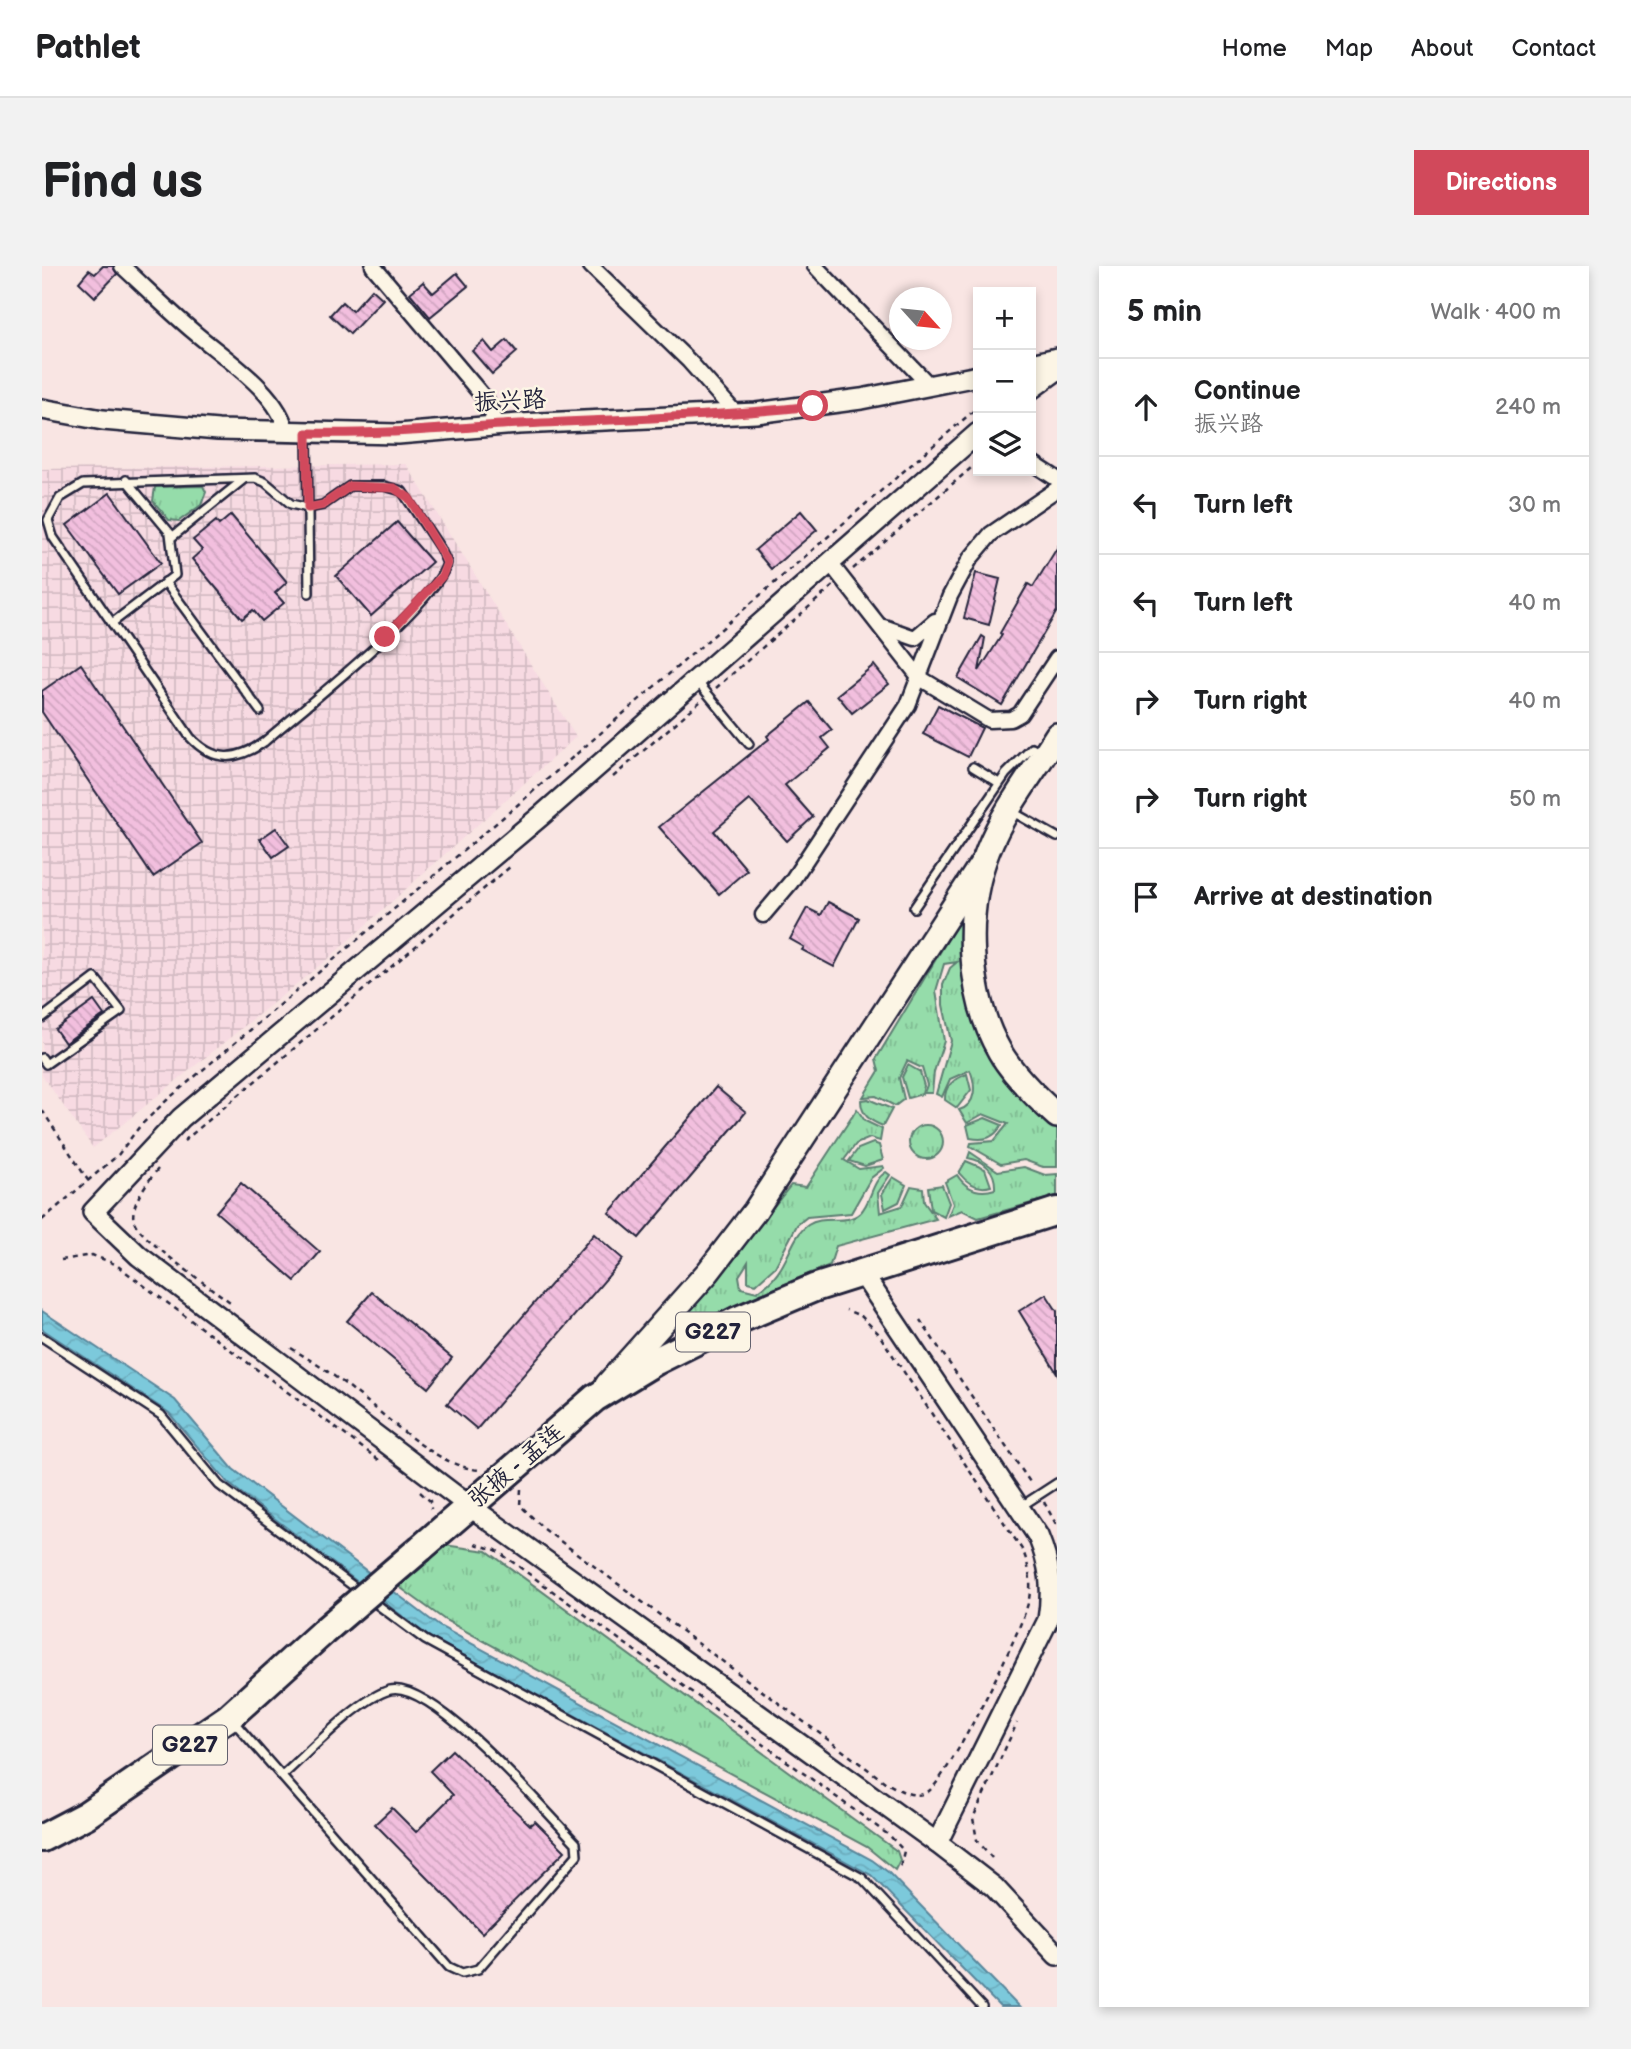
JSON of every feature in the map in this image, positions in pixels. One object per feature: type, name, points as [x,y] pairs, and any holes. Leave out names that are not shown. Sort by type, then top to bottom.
[{"type":"highway","name":"张掖 - 孟连","points":[[42,1838],[86,1815],[229,1717],[468,1505],[595,1398],[656,1361],[738,1320],[814,1288],[1057,1212]]},
{"type":"main road","points":[[595,1398],[708,1272],[755,1211],[984,860],[1010,810],[1057,735]]},
{"type":"main road","points":[[984,860],[978,881],[974,930],[977,986],[984,1012],[1001,1053],[1030,1089],[1057,1116]]},
{"type":"street","points":[[122,266],[246,375],[282,416],[287,433]]},
{"type":"street","points":[[373,266],[487,401],[497,426]]},
{"type":"street","points":[[591,266],[689,361],[737,415]]},
{"type":"street","points":[[815,266],[929,385]]},
{"type":"street","points":[[1036,363],[1057,358]]},
{"type":"street","points":[[1036,385],[1057,370]]},
{"type":"street","name":"振兴路","points":[[42,409],[103,420],[287,433],[398,434],[497,426],[737,415],[842,403],[973,377]]},
{"type":"street","points":[[973,437],[830,563],[702,688],[542,815],[181,1118],[93,1212],[139,1256],[468,1505],[937,1843],[994,1887],[1057,1955]]},
{"type":"street","points":[[1036,465],[1057,479]]},
{"type":"street","points":[[763,915],[807,859],[908,705],[958,578],[979,546],[1014,517],[1057,489]]},
{"type":"street","points":[[830,563],[920,678],[989,720],[1003,720],[1025,708],[1057,658]]},
{"type":"street","points":[[880,625],[898,635],[915,638],[925,633],[943,612]]},
{"type":"street","points":[[862,1273],[1038,1536],[1048,1561],[1052,1590],[1048,1620],[937,1843]]},
{"type":"lane","points":[[307,433],[309,593]]},
{"type":"lane","points":[[172,537],[244,479]]},
{"type":"lane","points":[[260,480],[292,505],[308,508],[323,505],[350,486],[384,486],[402,491],[447,563],[444,571],[395,628],[264,742],[245,755],[223,757],[198,746],[53,537],[48,520],[60,498],[76,486],[99,481],[260,480]]},
{"type":"lane","points":[[112,623],[175,575],[172,537],[126,481]]},
{"type":"lane","points":[[166,582],[260,711]]},
{"type":"lane","points":[[702,688],[749,744]]},
{"type":"lane","points":[[914,908],[999,783],[1032,748],[1044,755]]},
{"type":"lane","points":[[973,768],[999,783]]},
{"type":"lane","points":[[1010,810],[1057,837]]},
{"type":"lane","points":[[42,1018],[95,978],[121,1011],[46,1064],[42,1058]]},
{"type":"lane","points":[[42,1336],[161,1415],[219,1485],[425,1640],[862,1878],[982,2007]]},
{"type":"lane","points":[[1019,1508],[1057,1483]]},
{"type":"lane","points":[[229,1717],[449,1967],[462,1973],[478,1969],[577,1855],[576,1843],[465,1727],[411,1693],[393,1689],[371,1697],[282,1776]]},
{"type":"path","points":[[42,1220],[118,1155],[140,1126],[167,1100],[517,805],[973,411]]},
{"type":"path","points":[[853,569],[973,466]]},
{"type":"path","points":[[606,783],[702,688],[836,584]]},
{"type":"path","points":[[179,1146],[511,866]]},
{"type":"path","points":[[42,1110],[89,1182]]},
{"type":"path","points":[[165,1161],[139,1200],[134,1221],[150,1240],[233,1305]]},
{"type":"path","points":[[61,1260],[92,1255],[115,1264],[387,1466]]},
{"type":"path","points":[[522,1486],[520,1505],[544,1530],[885,1782],[909,1793],[919,1795],[929,1792],[952,1760],[1021,1627],[1029,1599],[1030,1575],[1023,1551],[878,1333],[861,1316],[846,1310]]},
{"type":"path","points":[[920,1320],[1039,1495],[1057,1526]]},
{"type":"path","points":[[285,1345],[350,1388],[442,1458],[465,1468],[486,1470]]},
{"type":"path","points":[[418,1489],[428,1498],[431,1509]]},
{"type":"path","points":[[475,1544],[496,1550],[890,1836],[904,1851],[900,1868]]},
{"type":"path","points":[[992,1858],[977,1840],[973,1818],[1022,1713]]},
{"type":"shaded area","points":[[406,464],[576,737],[330,957],[93,1148],[42,1075],[42,469]]},
{"type":"green space","points":[[203,486],[206,492],[201,505],[179,521],[169,520],[153,501],[155,487]]},
{"type":"green space","points":[[963,914],[960,945],[964,978],[1057,1126],[1057,1167],[1043,1167],[1024,1160],[1001,1164],[970,1146],[971,1143],[994,1141],[1008,1124],[983,1114],[967,1123],[959,1110],[969,1104],[974,1094],[970,1070],[950,1079],[942,1097],[936,1094],[951,1041],[943,1005],[943,985],[950,968],[957,962],[944,964],[936,991],[944,1041],[934,1072],[932,1093],[924,1093],[927,1085],[922,1068],[907,1061],[899,1078],[904,1099],[895,1106],[876,1096],[863,1097],[879,1071],[876,1059]]},
{"type":"green space","points":[[908,1065],[920,1072],[924,1086],[922,1094],[908,1098],[902,1077]]},
{"type":"green space","points":[[967,1074],[971,1090],[957,1108],[945,1100],[946,1091],[954,1081]]},
{"type":"green space","points":[[868,1099],[892,1109],[883,1126],[870,1120],[865,1114],[861,1100]]},
{"type":"green space","points":[[857,1109],[865,1121],[882,1129],[880,1141],[870,1138],[856,1144],[844,1160],[859,1169],[884,1168],[871,1178],[851,1213],[807,1217],[797,1225],[775,1267],[756,1284],[748,1282],[748,1262],[739,1276],[741,1288],[757,1292],[768,1284],[782,1266],[801,1231],[808,1225],[820,1220],[848,1219],[860,1213],[877,1181],[886,1172],[890,1175],[878,1193],[880,1213],[902,1206],[911,1186],[923,1188],[924,1202],[936,1219],[836,1246],[830,1265],[731,1307],[698,1326],[689,1324],[686,1317],[691,1310],[791,1185],[806,1187]]},
{"type":"green space","points":[[985,1118],[1002,1125],[989,1138],[970,1138],[967,1125]]},
{"type":"green space","points":[[926,1125],[938,1130],[943,1142],[938,1154],[926,1159],[914,1154],[909,1142],[914,1130]]},
{"type":"green space","points":[[873,1143],[879,1145],[883,1160],[865,1166],[849,1161],[858,1149]]},
{"type":"green space","points":[[970,1152],[998,1171],[1024,1167],[1045,1175],[1057,1174],[1057,1196],[978,1218],[962,1210],[948,1216],[953,1204],[945,1182],[957,1175],[964,1184],[973,1189],[995,1189],[991,1172],[984,1164],[968,1158]]},
{"type":"green space","points":[[966,1161],[985,1169],[991,1186],[977,1186],[962,1177],[959,1173]]},
{"type":"green space","points":[[893,1177],[906,1185],[899,1202],[885,1209],[882,1194]]},
{"type":"green space","points":[[942,1185],[949,1203],[944,1217],[931,1210],[928,1187]]},
{"type":"green space","points":[[444,1545],[487,1551],[897,1851],[900,1860],[895,1870],[867,1847],[445,1620],[398,1586]]},
{"type":"water","points":[[42,1311],[175,1400],[233,1469],[439,1626],[872,1860],[888,1872],[1019,2007],[1000,2007],[871,1875],[431,1638],[228,1483],[169,1413],[42,1329]]},
{"type":"building","points":[[103,266],[113,266],[117,274],[95,297],[79,282],[89,270],[95,274]]},
{"type":"building","points":[[457,273],[468,286],[430,317],[410,293],[423,282],[433,293]]},
{"type":"building","points":[[372,289],[383,299],[350,334],[330,315],[342,302],[352,311]]},
{"type":"building","points":[[507,340],[517,352],[492,374],[472,351],[484,341],[493,352]]},
{"type":"building","points":[[110,493],[161,563],[118,594],[67,525]]},
{"type":"building","points":[[801,511],[817,530],[771,569],[755,550]]},
{"type":"building","points":[[231,515],[287,582],[275,593],[284,603],[262,621],[253,610],[242,619],[192,559],[202,550],[193,540],[216,521],[219,525]]},
{"type":"building","points":[[397,522],[432,562],[371,616],[336,576]]},
{"type":"building","points":[[1057,548],[1057,611],[1002,705],[958,678],[982,636],[985,638],[979,671],[1002,635],[1000,633],[1028,584],[1033,587]]},
{"type":"building","points":[[976,573],[1000,579],[989,625],[964,618]]},
{"type":"building","points":[[81,664],[202,843],[153,877],[42,712],[42,691]]},
{"type":"building","points":[[874,665],[889,684],[852,713],[837,695]]},
{"type":"building","points":[[809,702],[832,730],[822,738],[830,748],[785,785],[813,817],[787,841],[750,800],[714,831],[747,870],[719,894],[659,827],[769,739],[767,736]]},
{"type":"building","points":[[938,705],[982,728],[968,757],[923,734]]},
{"type":"building","points":[[276,828],[289,846],[273,857],[260,839]]},
{"type":"building","points":[[828,902],[859,918],[834,967],[802,950],[804,947],[790,939],[807,908],[821,915]]},
{"type":"building","points":[[94,1001],[104,1015],[65,1043],[55,1029]]},
{"type":"building","points":[[716,1087],[746,1112],[639,1238],[609,1213]]},
{"type":"building","points":[[241,1183],[320,1252],[295,1281],[216,1212]]},
{"type":"building","points":[[594,1234],[623,1259],[477,1429],[447,1404]]},
{"type":"building","points":[[372,1292],[452,1358],[428,1388],[347,1321]]},
{"type":"building","points":[[1046,1294],[1057,1311],[1057,1373],[1019,1311]]},
{"type":"building","points":[[452,1750],[530,1825],[535,1821],[565,1851],[482,1933],[375,1824],[392,1808],[416,1832],[453,1795],[430,1771]]},
{"type":"route","points":[[385,637],[442,576],[447,563],[409,498],[402,491],[384,486],[350,486],[323,505],[308,508],[307,433],[398,434],[519,424],[723,416],[813,406]]}]
